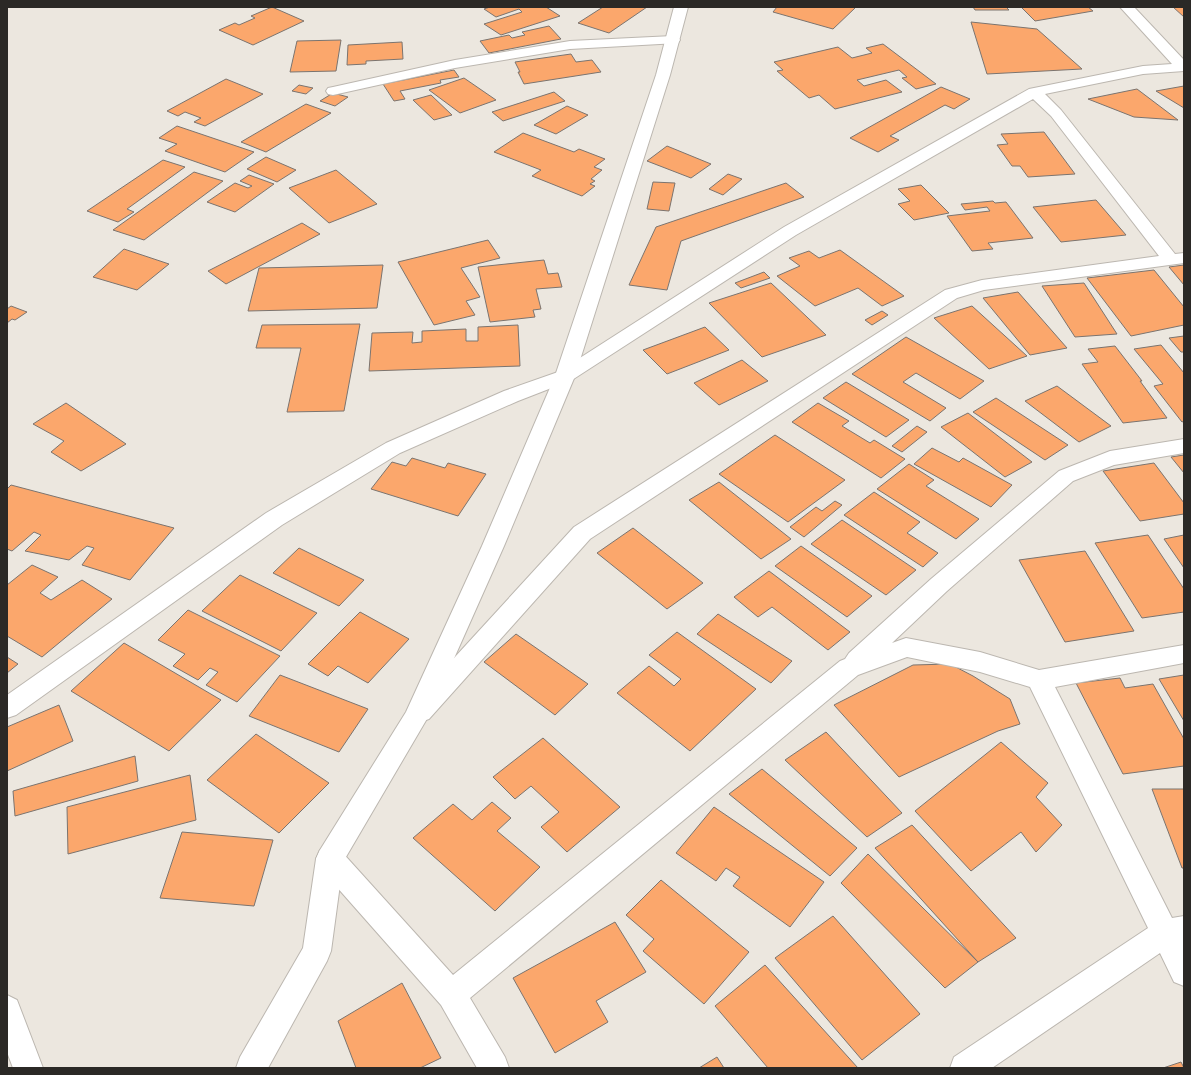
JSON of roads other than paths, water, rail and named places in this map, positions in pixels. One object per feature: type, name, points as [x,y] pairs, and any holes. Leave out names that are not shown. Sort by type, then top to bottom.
[{"type":"street","points":[[251,1068],[317,951],[330,859],[416,717],[493,546],[565,376],[663,75],[681,7]]},
{"type":"street","points":[[1127,7],[1184,67]]},
{"type":"street","points":[[333,91],[455,64],[570,45],[673,40]]},
{"type":"street","points":[[7,708],[281,515],[393,448],[512,396],[565,376],[790,231],[1034,92],[1143,70],[1184,67]]},
{"type":"street","points":[[1034,92],[1056,113],[1177,259]]},
{"type":"street","points":[[416,717],[582,533],[951,294],[982,285],[1177,259]]},
{"type":"street","points":[[451,995],[849,668],[939,585],[1066,476],[1110,458],[1184,446]]},
{"type":"street","points":[[849,668],[906,647],[980,662],[1039,680],[1184,654]]},
{"type":"street","points":[[1039,680],[1174,931],[1184,972]]},
{"type":"street","points":[[330,859],[451,995],[494,1068]]},
{"type":"street","points":[[965,1068],[1174,931]]},
{"type":"street","points":[[7,1010],[28,1068]]}]
